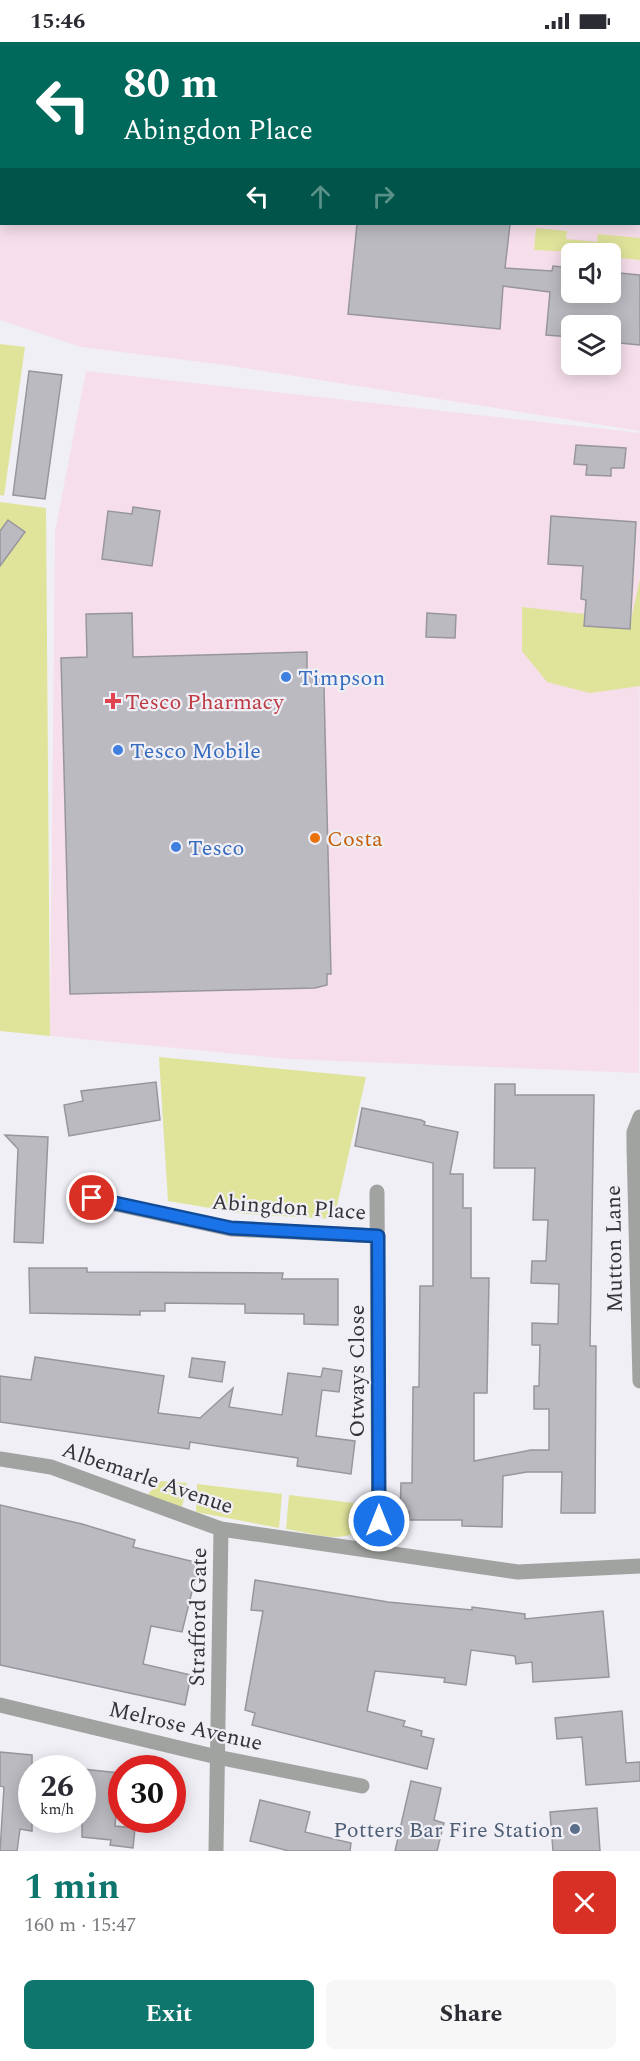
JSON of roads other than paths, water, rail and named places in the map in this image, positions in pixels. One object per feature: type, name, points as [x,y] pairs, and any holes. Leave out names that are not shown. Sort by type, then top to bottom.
[{"type":"street","name":"Mutton Lane","points":[[640,1117],[634,1132],[634,1147],[640,1380]]},
{"type":"street","name":"Otways Close","points":[[377,1192],[379,1550]]},
{"type":"street","name":"Abingdon Place","points":[[92,1198],[231,1228],[378,1236]]},
{"type":"street","name":"Albemarle Avenue","points":[[0,1459],[51,1467],[221,1529],[379,1550],[518,1572],[640,1566]]},
{"type":"street","name":"Strafford Gate","points":[[216,1851],[221,1529]]},
{"type":"street","name":"Melrose Avenue","points":[[0,1705],[217,1757],[362,1786]]},
{"type":"place","name":"Timpson","points":[[286,677]]},
{"type":"place","name":"Tesco Pharmacy","points":[[113,701]]},
{"type":"place","name":"Tesco Mobile","points":[[118,750]]},
{"type":"place","name":"Costa","points":[[315,838]]},
{"type":"place","name":"Tesco","points":[[176,847]]},
{"type":"place","name":"Potters Bar Fire Station","points":[[575,1829]]}]
